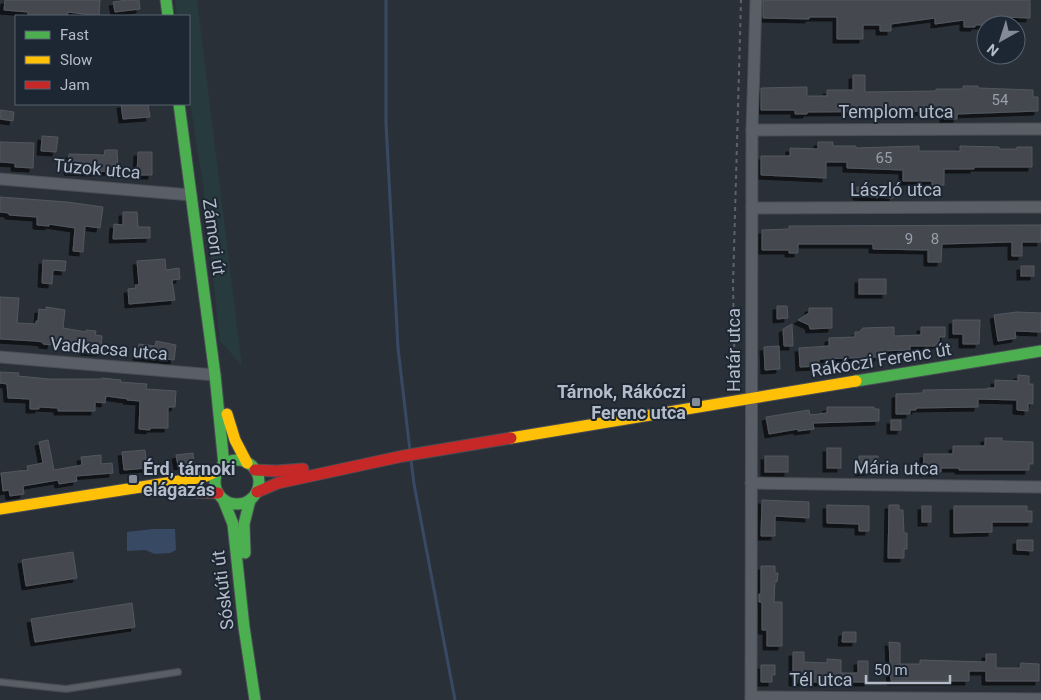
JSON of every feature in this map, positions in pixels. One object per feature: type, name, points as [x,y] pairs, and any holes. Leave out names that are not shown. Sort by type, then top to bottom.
[{"type":"street","points":[[166,0],[168,15]]},
{"type":"street","name":"Határ utca","points":[[751,698],[752,130],[756,0]]},
{"type":"street","name":"Zámori út","points":[[179,105],[215,375],[221,467]]},
{"type":"street","name":"Templom utca","points":[[752,130],[1041,129]]},
{"type":"street","name":"Túzok utca","points":[[0,179],[190,195]]},
{"type":"street","name":"László utca","points":[[752,208],[1041,207]]},
{"type":"street","name":"Rákóczi Ferenc út","points":[[357,465],[1041,352]]},
{"type":"street","name":"Vadkacsa utca","points":[[0,357],[215,375]]},
{"type":"street","name":"Zámori út","points":[[215,375],[224,397],[235,440],[251,466]]},
{"type":"street","points":[[0,509],[202,478],[235,460],[251,466],[276,471],[357,465]]},
{"type":"street","points":[[119,492],[197,491],[220,496],[233,504],[244,503],[278,483],[357,465]]},
{"type":"street","points":[[251,466],[259,480],[253,496]]},
{"type":"street","points":[[220,496],[215,480],[221,467]]},
{"type":"street","name":"Mária utca","points":[[750,483],[1041,487]]},
{"type":"street","name":"Sóskúti út","points":[[220,496],[232,524],[255,700]]},
{"type":"street","name":"Sóskúti út","points":[[252,679],[244,524],[253,496]]},
{"type":"street","name":"Tél utca","points":[[751,698],[1041,699]]},
{"type":"lane","points":[[0,682],[66,689],[178,672]]},
{"type":"path","points":[[730,403],[741,0]]},
{"type":"green space","points":[[175,0],[197,0],[242,367],[220,342],[203,186],[190,101],[190,15],[177,15]]},
{"type":"water","points":[[175,529],[176,550],[170,553],[155,554],[145,550],[127,551],[127,532]]},
{"type":"building","points":[[5,0],[100,0],[99,15],[68,12],[67,15],[28,15],[28,12],[4,10]]},
{"type":"building","points":[[139,0],[140,9],[115,12],[113,2]]},
{"type":"building","points":[[763,0],[1030,0],[1030,18],[1026,18],[1026,15],[976,15],[975,27],[964,27],[964,20],[935,24],[935,18],[891,24],[891,31],[880,31],[880,25],[863,25],[863,39],[837,39],[837,17],[809,17],[809,19],[763,18]]},
{"type":"building","points":[[853,75],[865,75],[865,92],[936,91],[936,89],[963,89],[963,86],[1033,90],[1033,97],[1038,97],[1038,111],[957,114],[957,119],[944,119],[944,111],[807,112],[807,114],[795,114],[795,110],[761,110],[761,88],[807,87],[807,96],[827,96],[827,90],[853,90]]},
{"type":"building","points":[[121,105],[148,105],[150,117],[123,119]]},
{"type":"building","points":[[0,110],[14,112],[13,121],[0,119]]},
{"type":"building","points":[[42,136],[58,137],[56,152],[41,151]]},
{"type":"building","points":[[0,142],[34,143],[33,168],[15,167],[15,163],[0,162]]},
{"type":"building","points":[[818,142],[833,142],[833,146],[856,146],[856,148],[919,146],[919,151],[960,151],[960,146],[999,147],[999,149],[1032,147],[1032,167],[944,169],[944,185],[932,185],[932,181],[903,181],[903,170],[847,168],[847,162],[826,162],[826,178],[761,175],[761,156],[790,156],[790,148],[818,149]]},
{"type":"building","points":[[105,150],[117,150],[118,171],[68,171],[69,154],[104,155]]},
{"type":"building","points":[[138,152],[152,152],[152,175],[137,175]]},
{"type":"building","points":[[857,187],[862,187],[882,196],[882,189],[893,189],[893,198],[857,196]]},
{"type":"building","points":[[0,197],[103,207],[100,228],[85,226],[83,252],[73,251],[75,228],[49,224],[49,226],[37,225],[37,217],[9,215],[9,213],[0,212]]},
{"type":"building","points":[[123,212],[137,212],[138,227],[150,227],[150,238],[113,239],[114,224],[123,225]]},
{"type":"building","points":[[1041,225],[1041,242],[1022,242],[1022,256],[1012,256],[1012,242],[942,244],[941,262],[928,262],[928,250],[873,249],[873,244],[798,244],[798,253],[789,253],[789,250],[762,250],[762,230],[789,229],[789,226]]},
{"type":"building","points":[[165,259],[166,270],[179,268],[180,279],[172,280],[175,300],[129,304],[128,289],[136,288],[135,285],[139,285],[137,261]]},
{"type":"building","points":[[43,260],[66,261],[65,271],[53,270],[52,284],[42,283]]},
{"type":"building","points":[[1021,266],[1034,266],[1034,276],[1021,276]]},
{"type":"building","points":[[859,279],[886,279],[886,294],[859,294]]},
{"type":"building","points":[[0,297],[19,298],[17,323],[36,324],[39,309],[46,310],[46,307],[65,310],[63,328],[86,332],[86,330],[96,331],[95,335],[102,336],[101,352],[85,351],[85,345],[52,341],[51,345],[35,341],[0,339]]},
{"type":"building","points":[[777,306],[787,306],[788,318],[777,319]]},
{"type":"building","points":[[809,308],[832,308],[832,328],[810,329],[809,325],[798,320],[809,313]]},
{"type":"building","points":[[1017,312],[1041,313],[1041,332],[1015,331],[1016,338],[998,341],[994,315]]},
{"type":"building","points":[[953,320],[980,320],[979,344],[963,344],[963,334],[953,334]]},
{"type":"building","points":[[792,324],[793,346],[784,346],[783,329]]},
{"type":"building","points":[[894,327],[894,336],[921,335],[921,327],[945,327],[945,337],[939,337],[939,344],[935,344],[935,346],[910,346],[910,350],[879,351],[879,357],[819,359],[819,366],[800,367],[799,348],[829,346],[829,338],[855,337],[855,332],[859,332],[863,328]]},
{"type":"building","points":[[156,341],[176,345],[174,360],[137,356],[139,344],[155,346]]},
{"type":"building","points":[[779,346],[780,369],[765,370],[764,347]]},
{"type":"building","points":[[0,372],[19,373],[18,376],[49,379],[102,378],[121,380],[120,382],[147,384],[146,389],[176,391],[175,407],[168,407],[168,428],[150,428],[150,430],[139,429],[140,401],[106,396],[105,403],[95,402],[95,411],[58,411],[58,408],[39,407],[39,409],[30,409],[30,399],[8,398],[7,384],[0,383]]},
{"type":"building","points":[[1018,375],[1029,376],[1029,384],[1033,384],[1033,404],[1028,403],[1028,411],[1017,410],[1017,400],[978,399],[978,407],[916,408],[916,410],[910,410],[910,414],[896,414],[896,394],[923,393],[923,390],[995,388],[995,380],[1018,381]]},
{"type":"building","points":[[827,407],[874,407],[874,409],[879,409],[879,421],[813,423],[814,429],[798,431],[798,429],[769,434],[766,417],[809,410],[810,415],[827,413]]},
{"type":"building","points":[[891,420],[901,420],[901,430],[891,430]]},
{"type":"building","points":[[985,438],[1002,438],[1002,441],[1033,442],[1033,464],[1029,464],[1029,470],[959,470],[959,468],[941,468],[941,472],[923,472],[924,454],[953,454],[953,446],[985,446]]},
{"type":"building","points":[[48,440],[54,470],[82,465],[81,457],[101,455],[101,464],[112,463],[113,473],[76,476],[77,481],[59,484],[58,480],[23,486],[24,494],[10,496],[9,490],[3,491],[1,473],[28,470],[27,466],[43,463],[39,442]]},
{"type":"building","points":[[827,448],[841,448],[841,468],[827,468]]},
{"type":"building","points":[[145,450],[147,468],[124,470],[122,452]]},
{"type":"building","points":[[193,453],[194,463],[178,466],[176,455]]},
{"type":"building","points":[[765,456],[788,456],[788,472],[765,472]]},
{"type":"building","points":[[859,456],[878,456],[878,470],[859,472]]},
{"type":"building","points":[[762,500],[809,502],[809,518],[775,516],[775,536],[761,536]]},
{"type":"building","points":[[827,505],[869,506],[869,531],[859,531],[859,524],[827,523]]},
{"type":"building","points":[[889,505],[899,505],[899,510],[903,510],[904,533],[907,533],[907,549],[904,549],[904,558],[888,558]]},
{"type":"building","points":[[922,506],[931,506],[931,522],[922,522]]},
{"type":"building","points":[[954,506],[1027,506],[1027,511],[1032,511],[1032,522],[992,522],[992,532],[954,533]]},
{"type":"building","points":[[1017,540],[1033,540],[1033,551],[1017,550]]},
{"type":"building","points":[[73,552],[77,578],[26,586],[22,560]]},
{"type":"building","points":[[761,566],[775,566],[775,573],[778,573],[777,582],[775,581],[774,602],[782,602],[782,646],[767,646],[767,630],[762,630],[762,602],[759,602],[759,594],[761,594]]},
{"type":"building","points":[[132,603],[135,627],[35,642],[31,619]]},
{"type":"building","points":[[843,632],[856,632],[856,642],[842,642]]},
{"type":"building","points":[[889,642],[900,643],[900,664],[920,664],[920,660],[986,662],[986,654],[996,654],[996,668],[1020,668],[1021,663],[1039,664],[1039,681],[986,681],[986,671],[969,671],[969,681],[891,681]]},
{"type":"building","points":[[793,652],[804,652],[804,662],[827,663],[827,659],[841,660],[841,673],[858,673],[858,661],[868,661],[868,682],[793,682]]},
{"type":"building","points":[[761,665],[775,665],[775,675],[772,675],[772,682],[761,682]]},
{"type":"waterway","points":[[386,0],[386,123],[398,348],[410,451]]},
{"type":"waterway","points":[[411,460],[455,700]]},
{"type":"traffic: fast","points":[[166,0],[168,15]]},
{"type":"traffic: fast","points":[[179,105],[215,375],[224,465]]},
{"type":"traffic: fast","points":[[856,381],[1041,351]]},
{"type":"traffic: fast","points":[[233,460],[241,460],[253,466],[259,482],[253,498],[241,504],[233,504],[221,498],[215,486],[215,478],[221,466],[233,460]]},
{"type":"traffic: fast","points":[[223,499],[233,524],[244,627],[255,700]]},
{"type":"traffic: fast","points":[[245,553],[244,524],[250,500]]},
{"type":"traffic: slow","points":[[511,438],[856,381]]},
{"type":"traffic: slow","points":[[227,414],[235,440],[247,463]]},
{"type":"traffic: slow","points":[[0,509],[192,479],[206,476],[219,470]]},
{"type":"traffic: jam","points":[[257,492],[278,483],[403,456],[511,438]]},
{"type":"traffic: jam","points":[[255,470],[303,469]]},
{"type":"traffic: jam","points":[[168,491],[218,493]]},
{"type":"place","name":"Tárnok, Rákóczi Ferenc utca","points":[[696,402]]},
{"type":"place","name":"Érd, tárnoki elágazás","points":[[133,479]]}]
